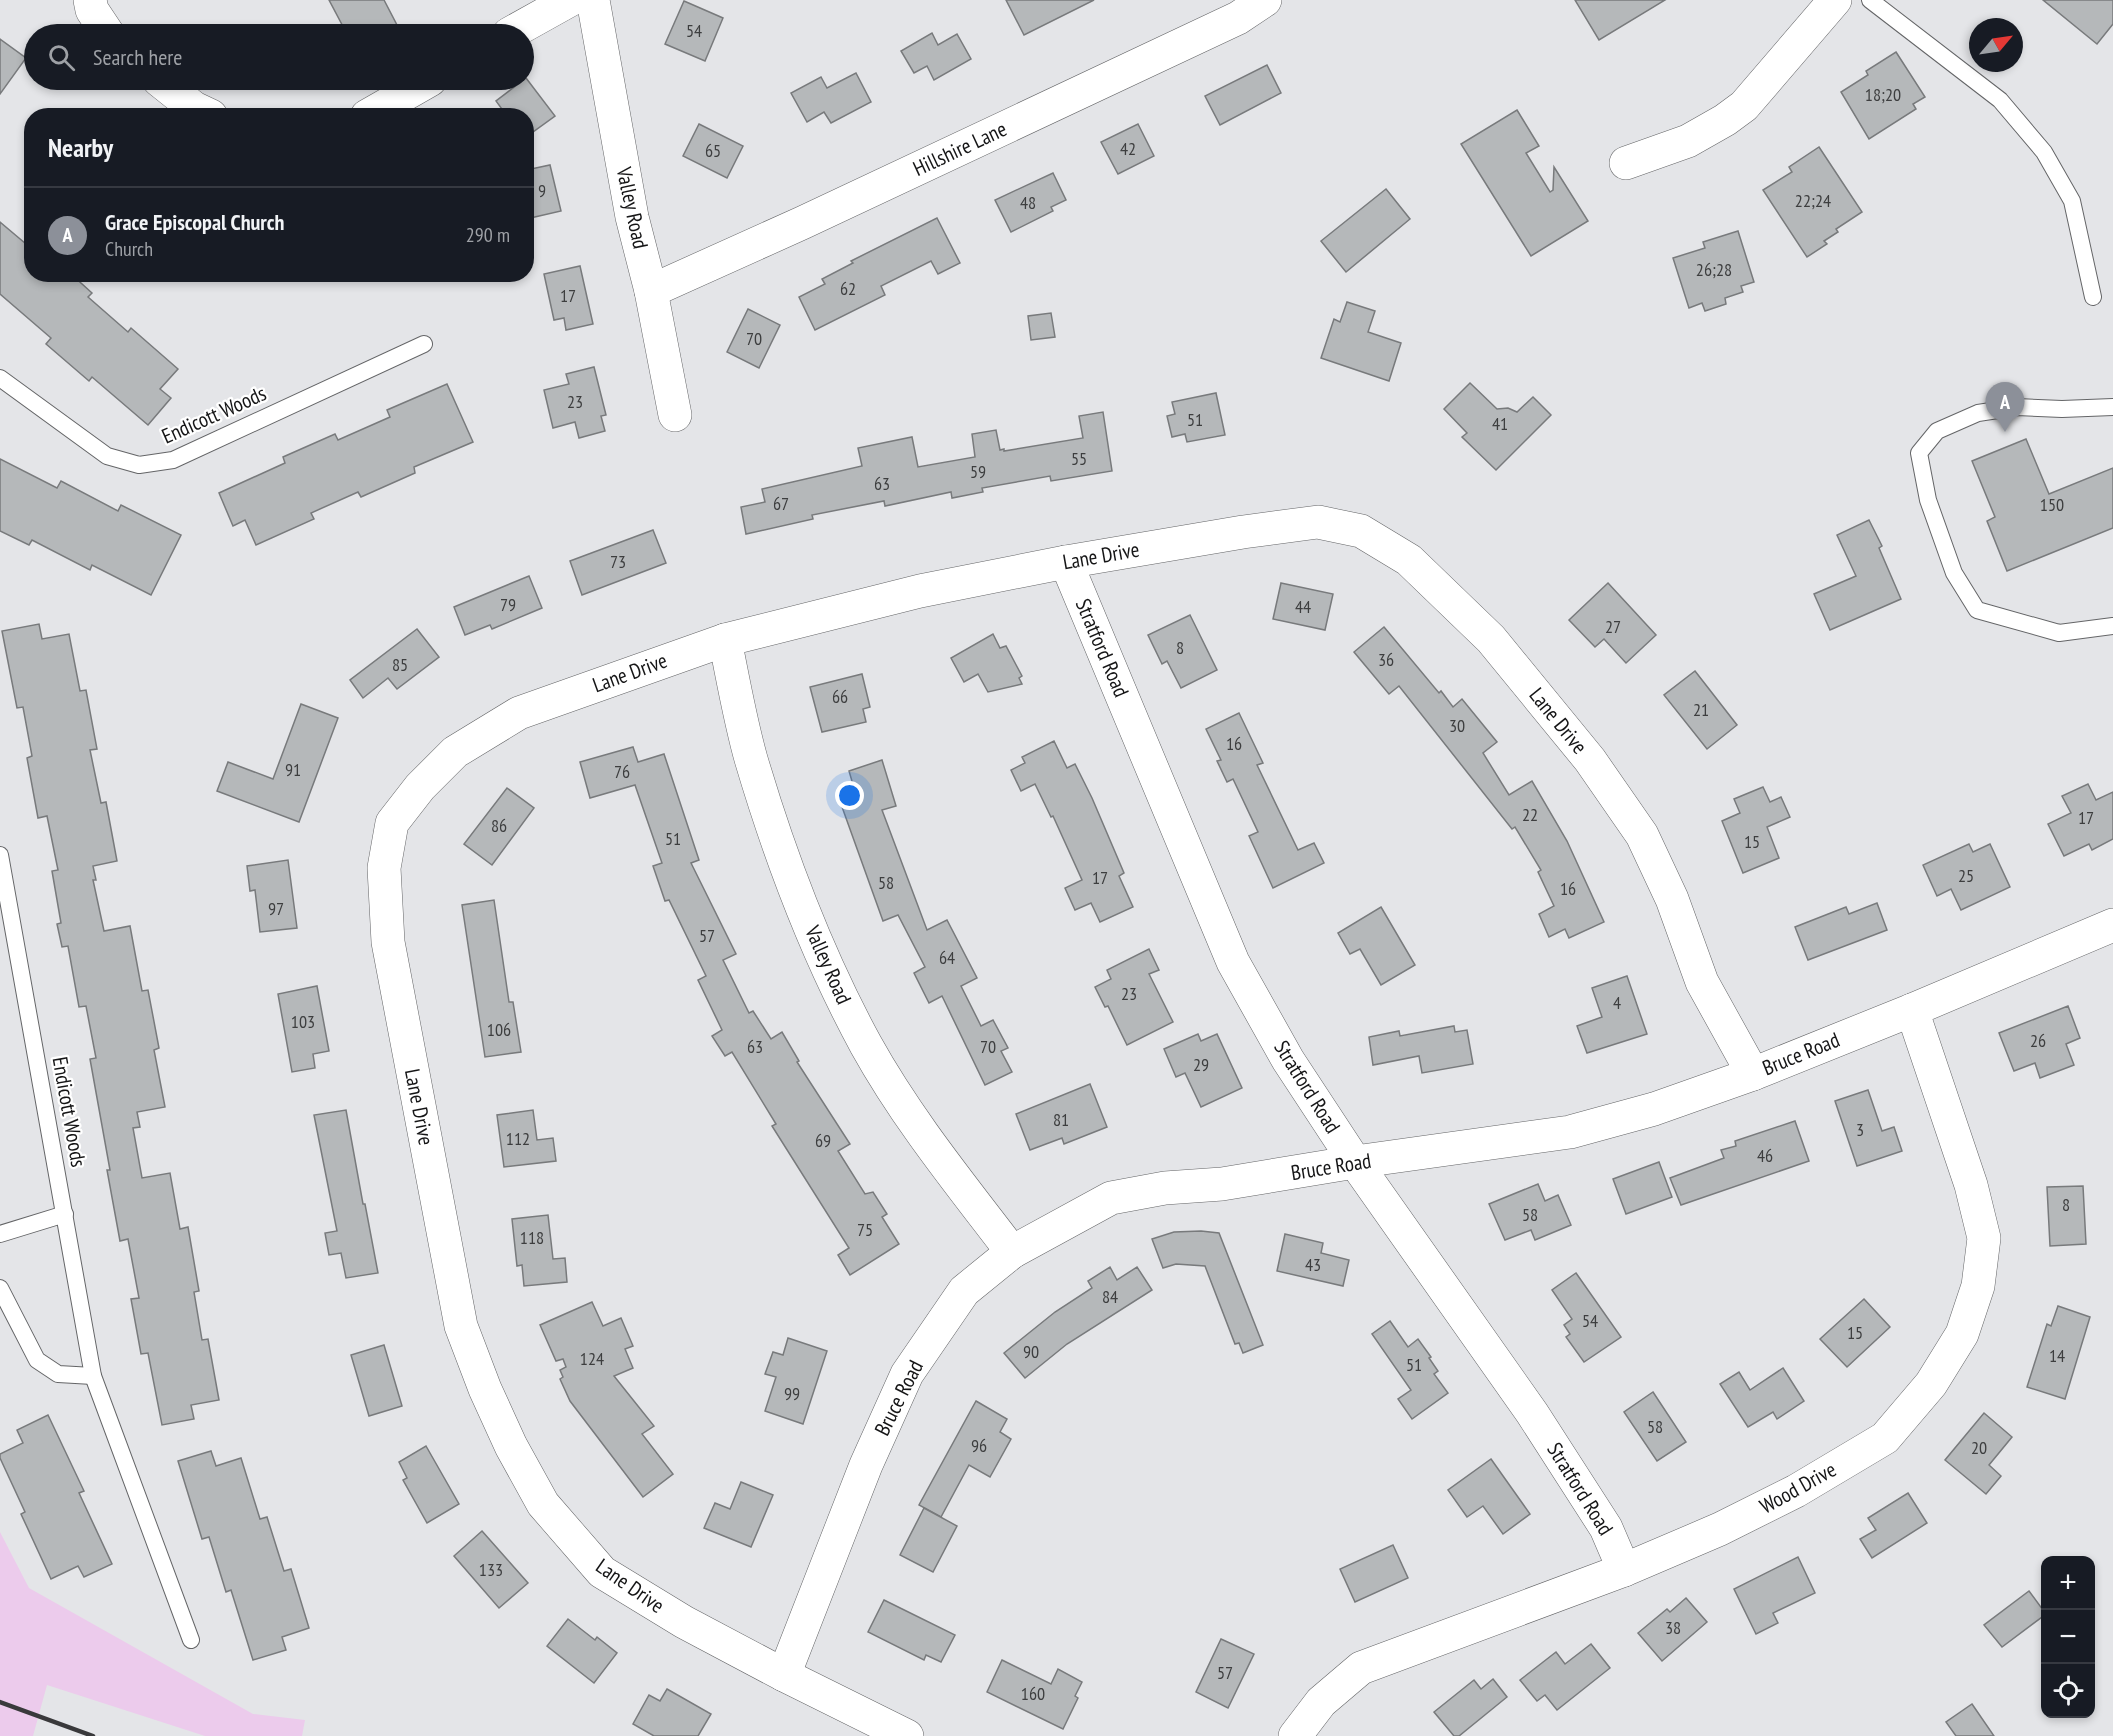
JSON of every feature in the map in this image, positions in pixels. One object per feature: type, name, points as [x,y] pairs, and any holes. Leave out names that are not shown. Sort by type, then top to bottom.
[{"type":"street","points":[[90,0],[92,10],[101,24]]},
{"type":"street","points":[[527,24],[570,0]]},
{"type":"street","name":"Valley Road","points":[[593,0],[632,217],[651,291],[675,415]]},
{"type":"street","name":"Hillshire Lane","points":[[651,291],[802,223],[1217,28],[1238,18],[1265,0]]},
{"type":"street","points":[[1626,164],[1688,141],[1725,120],[1744,106],[1835,0]]},
{"type":"street","points":[[172,90],[194,108]]},
{"type":"street","points":[[381,108],[412,90]]},
{"type":"street","name":"Lane Drive","points":[[907,1736],[784,1676],[684,1622],[602,1572],[543,1504],[511,1446],[484,1389],[460,1326],[388,942],[384,868],[392,823],[420,787],[455,752],[519,713],[725,640],[920,591],[1066,562],[1243,532],[1318,522],[1360,531],[1409,560],[1491,639],[1590,760],[1642,835],[1672,898],[1702,982],[1753,1074]]},
{"type":"street","name":"Stratford Road","points":[[1066,562],[1233,962],[1288,1060],[1355,1162],[1532,1413],[1606,1528],[1624,1570]]},
{"type":"street","name":"Valley Road","points":[[725,640],[749,748],[761,789],[806,918],[835,985],[867,1047],[910,1117],[1012,1252]]},
{"type":"street","name":"Bruce Road","points":[[784,1676],[866,1465],[908,1374],[964,1291],[1012,1252],[1111,1198],[1165,1188],[1222,1184],[1355,1162],[1570,1132],[1654,1109],[1753,1074],[2113,925]]},
{"type":"street","name":"Wood Drive","points":[[1295,1736],[1321,1702],[1361,1668],[1624,1570],[1720,1529],[1796,1491],[1885,1438],[1931,1384],[1962,1335],[1978,1286],[1984,1238],[1971,1185],[1912,1010]]},
{"type":"lane","points":[[1870,0],[2000,100],[2044,152],[2072,201],[2093,297]]},
{"type":"lane","name":"Endicott Woods","points":[[0,378],[107,456],[140,465],[173,460],[424,344]]},
{"type":"lane","points":[[2113,407],[2062,409],[2017,406],[1978,413],[1937,432],[1919,453],[1928,500],[1954,573],[1977,610],[2059,633],[2113,626]]},
{"type":"lane","name":"Endicott Woods","points":[[0,855],[93,1376],[191,1640]]},
{"type":"lane","points":[[0,1234],[65,1214]]},
{"type":"lane","points":[[0,1288],[37,1360],[58,1374],[93,1376]]},
{"type":"shaded area","points":[[0,1532],[29,1588],[253,1714],[305,1720],[302,1736],[205,1736],[47,1685],[33,1736],[0,1736]]},
{"type":"building","points":[[329,0],[384,0],[396,24],[342,24]]},
{"type":"building","points":[[1006,0],[1094,0],[1024,35]]},
{"type":"building","points":[[1575,0],[1665,0],[1599,40]]},
{"type":"building","points":[[2043,0],[2113,0],[2113,24],[2097,44]]},
{"type":"building","points":[[684,1],[723,18],[705,61],[665,44]]},
{"type":"building","points":[[932,33],[938,45],[957,34],[971,59],[934,80],[927,66],[914,73],[901,51]]},
{"type":"building","points":[[0,39],[24,57],[24,61],[0,94]]},
{"type":"building","points":[[1896,52],[1925,97],[1913,104],[1916,109],[1869,139],[1841,92],[1868,75],[1866,71]]},
{"type":"building","points":[[1267,65],[1281,93],[1220,125],[1205,96]]},
{"type":"building","points":[[856,73],[871,102],[831,123],[824,112],[807,122],[791,93],[821,77],[827,88]]},
{"type":"building","points":[[534,88],[555,116],[534,131],[534,108],[501,108],[496,101],[510,90]]},
{"type":"building","points":[[1517,110],[1539,146],[1526,153],[1550,192],[1553,190],[1554,167],[1588,221],[1531,256],[1461,144]]},
{"type":"building","points":[[699,124],[743,146],[727,178],[683,156]]},
{"type":"building","points":[[1138,124],[1154,156],[1118,174],[1101,142]]},
{"type":"building","points":[[1819,147],[1862,212],[1836,229],[1838,232],[1824,241],[1827,244],[1807,257],[1763,190],[1792,172],[1789,167]]},
{"type":"building","points":[[550,165],[561,211],[534,217],[534,168]]},
{"type":"building","points":[[1053,173],[1066,200],[1051,207],[1053,211],[1011,232],[995,200]]},
{"type":"building","points":[[1386,189],[1410,219],[1346,272],[1321,241]]},
{"type":"building","points":[[937,218],[960,263],[938,274],[931,261],[881,286],[885,295],[815,330],[799,297],[825,284],[822,279],[853,263],[851,261]]},
{"type":"building","points":[[0,222],[24,242],[24,282],[80,282],[92,293],[88,297],[128,332],[131,328],[178,369],[160,389],[171,398],[148,425],[92,377],[89,381],[46,344],[51,338],[0,294]]},
{"type":"building","points":[[1738,231],[1754,282],[1741,286],[1743,292],[1725,298],[1726,304],[1705,311],[1702,303],[1689,308],[1673,258],[1705,248],[1703,242]]},
{"type":"building","points":[[580,266],[593,324],[566,330],[564,318],[554,320],[544,274]]},
{"type":"building","points":[[1347,302],[1375,311],[1368,332],[1401,343],[1389,381],[1321,358],[1334,319],[1340,322]]},
{"type":"building","points":[[748,309],[780,325],[759,368],[727,352]]},
{"type":"building","points":[[1051,313],[1055,337],[1031,340],[1028,316]]},
{"type":"building","points":[[594,367],[606,415],[601,416],[605,431],[579,438],[575,422],[553,428],[544,390],[569,384],[566,374]]},
{"type":"building","points":[[1470,383],[1497,409],[1508,408],[1517,412],[1533,397],[1551,415],[1496,470],[1462,437],[1467,433],[1444,409]]},
{"type":"building","points":[[447,384],[473,442],[414,467],[415,473],[361,497],[358,492],[311,513],[314,519],[256,545],[245,520],[233,526],[219,493],[285,463],[283,457],[335,434],[338,440],[390,417],[387,410]]},
{"type":"building","points":[[1216,393],[1225,435],[1187,442],[1185,434],[1172,437],[1167,416],[1175,414],[1172,402]]},
{"type":"building","points":[[1103,412],[1112,471],[1051,481],[1050,476],[982,488],[983,492],[952,498],[951,492],[885,506],[884,501],[812,515],[813,519],[746,534],[741,507],[765,502],[762,489],[862,466],[858,448],[912,437],[918,467],[975,457],[972,434],[996,430],[1000,450],[1004,449],[1004,451],[1083,438],[1079,416]]},
{"type":"building","points":[[2026,439],[2049,494],[2113,468],[2113,528],[2007,571],[1987,521],[1995,517],[1972,461]]},
{"type":"building","points":[[0,459],[57,488],[61,481],[118,511],[121,505],[181,535],[151,595],[92,565],[90,570],[32,540],[29,545],[0,531]]},
{"type":"building","points":[[1869,520],[1882,546],[1879,548],[1901,599],[1830,630],[1814,594],[1856,576],[1837,535]]},
{"type":"building","points":[[653,530],[666,563],[582,595],[570,561]]},
{"type":"building","points":[[529,576],[542,608],[492,629],[490,625],[465,635],[454,607]]},
{"type":"building","points":[[1281,583],[1333,594],[1325,630],[1273,619]]},
{"type":"building","points":[[1608,583],[1656,635],[1626,663],[1604,639],[1595,647],[1569,620]]},
{"type":"building","points":[[1190,615],[1217,670],[1181,688],[1167,661],[1162,664],[1148,635]]},
{"type":"building","points":[[39,624],[42,639],[69,634],[80,691],[86,690],[97,749],[90,750],[101,803],[106,802],[117,861],[93,866],[96,880],[93,880],[104,931],[130,926],[142,991],[148,990],[159,1048],[154,1050],[165,1107],[137,1112],[140,1127],[133,1128],[142,1178],[170,1173],[180,1229],[188,1227],[199,1291],[194,1292],[202,1340],[208,1339],[219,1400],[191,1405],[194,1419],[162,1425],[148,1353],[141,1354],[131,1299],[139,1298],[128,1239],[120,1241],[107,1170],[110,1170],[90,1059],[96,1058],[86,1006],[79,1007],[68,946],[62,947],[57,924],[61,923],[52,871],[58,870],[47,816],[38,818],[27,758],[32,756],[23,707],[17,708],[2,631]]},
{"type":"building","points":[[1384,627],[1439,693],[1441,691],[1453,707],[1462,699],[1497,742],[1483,753],[1509,795],[1532,781],[1567,841],[1604,922],[1569,938],[1565,929],[1549,937],[1539,914],[1554,906],[1538,872],[1541,870],[1515,827],[1512,829],[1399,686],[1389,694],[1354,652]]},
{"type":"building","points":[[417,629],[439,657],[397,689],[388,678],[363,698],[350,680]]},
{"type":"building","points":[[993,634],[1000,648],[1006,646],[1022,676],[1019,678],[1022,684],[988,692],[978,674],[964,682],[951,658]]},
{"type":"building","points":[[1695,671],[1737,725],[1707,749],[1664,695]]},
{"type":"building","points":[[862,674],[870,707],[863,709],[866,722],[822,732],[810,687]]},
{"type":"building","points":[[301,704],[338,718],[299,822],[217,791],[228,762],[273,779]]},
{"type":"building","points":[[1239,713],[1263,763],[1257,765],[1298,850],[1314,843],[1324,863],[1273,888],[1249,836],[1258,832],[1233,779],[1227,782],[1217,761],[1221,760],[1206,729]]},
{"type":"building","points":[[1054,741],[1067,768],[1075,764],[1092,798],[1124,873],[1119,876],[1133,907],[1100,922],[1091,903],[1075,910],[1065,888],[1082,880],[1053,816],[1051,817],[1035,784],[1021,791],[1011,770],[1025,763],[1022,757]]},
{"type":"building","points":[[633,747],[638,762],[664,754],[699,860],[691,863],[736,954],[723,960],[749,1013],[753,1011],[771,1039],[782,1032],[799,1061],[797,1062],[850,1144],[838,1151],[865,1194],[873,1192],[887,1214],[882,1217],[899,1244],[850,1275],[838,1255],[849,1248],[772,1126],[776,1124],[732,1052],[725,1056],[712,1036],[722,1030],[698,980],[706,976],[669,900],[665,901],[653,866],[662,863],[635,785],[590,798],[580,762]]},
{"type":"building","points":[[882,760],[896,806],[882,810],[927,930],[947,920],[977,978],[961,986],[981,1026],[993,1020],[1008,1048],[1001,1051],[1012,1072],[985,1085],[942,996],[929,1003],[914,973],[925,967],[898,915],[883,921],[837,793],[854,788],[849,771]]},
{"type":"building","points":[[2088,784],[2096,800],[2113,792],[2113,839],[2092,850],[2089,844],[2064,856],[2048,824],[2071,813],[2062,796]]},
{"type":"building","points":[[1763,787],[1770,802],[1781,797],[1790,817],[1767,827],[1779,858],[1743,873],[1722,821],[1740,813],[1734,799]]},
{"type":"building","points":[[507,788],[534,808],[492,865],[464,844]]},
{"type":"building","points":[[1969,844],[1973,852],[1990,844],[2010,887],[1961,910],[1951,889],[1937,896],[1923,865]]},
{"type":"building","points":[[288,860],[297,928],[260,932],[255,890],[250,891],[247,866]]},
{"type":"building","points":[[494,900],[509,1002],[513,1002],[521,1052],[485,1057],[462,905]]},
{"type":"building","points":[[1877,903],[1887,930],[1808,960],[1795,927],[1846,907],[1849,914]]},
{"type":"building","points":[[1381,907],[1415,965],[1381,985],[1360,949],[1350,954],[1338,933]]},
{"type":"building","points":[[1149,949],[1159,970],[1149,974],[1173,1022],[1127,1045],[1108,1006],[1105,1007],[1095,987],[1111,979],[1107,970]]},
{"type":"building","points":[[1627,976],[1647,1034],[1587,1053],[1577,1026],[1602,1017],[1592,988]]},
{"type":"building","points":[[317,986],[329,1051],[313,1054],[315,1068],[292,1072],[278,994]]},
{"type":"building","points":[[2068,1006],[2080,1038],[2066,1044],[2074,1065],[2040,1078],[2035,1063],[2014,1071],[1999,1033]]},
{"type":"building","points":[[1454,1026],[1455,1032],[1467,1030],[1473,1064],[1422,1073],[1419,1056],[1373,1065],[1369,1037],[1399,1031],[1400,1036]]},
{"type":"building","points":[[1198,1034],[1201,1041],[1217,1034],[1242,1088],[1201,1107],[1185,1073],[1176,1077],[1164,1049]]},
{"type":"building","points":[[1090,1084],[1107,1127],[1064,1144],[1062,1138],[1030,1150],[1016,1114]]},
{"type":"building","points":[[1868,1090],[1882,1131],[1894,1127],[1902,1151],[1857,1166],[1835,1101]]},
{"type":"building","points":[[346,1110],[378,1273],[346,1278],[341,1253],[329,1255],[325,1233],[337,1231],[314,1115]]},
{"type":"building","points":[[533,1110],[537,1140],[553,1138],[556,1161],[504,1167],[497,1115]]},
{"type":"building","points":[[1795,1121],[1809,1161],[1681,1205],[1670,1178],[1724,1158],[1721,1150],[1736,1146],[1735,1141]]},
{"type":"building","points":[[1659,1162],[1672,1197],[1626,1214],[1613,1179]]},
{"type":"building","points":[[1538,1184],[1545,1201],[1558,1195],[1571,1225],[1535,1240],[1531,1230],[1505,1240],[1489,1204]]},
{"type":"building","points":[[2083,1186],[2086,1244],[2050,1246],[2047,1187]]},
{"type":"building","points":[[548,1215],[553,1259],[565,1258],[567,1282],[524,1286],[522,1265],[517,1266],[512,1219]]},
{"type":"building","points":[[1174,1232],[1219,1233],[1263,1345],[1243,1353],[1239,1343],[1235,1344],[1205,1266],[1176,1264],[1163,1268],[1152,1239]]},
{"type":"building","points":[[1285,1234],[1323,1243],[1321,1253],[1349,1260],[1343,1286],[1277,1271]]},
{"type":"building","points":[[1110,1267],[1117,1280],[1137,1267],[1152,1290],[1067,1344],[1025,1378],[1004,1353],[1055,1312],[1092,1288],[1088,1281]]},
{"type":"building","points":[[1576,1273],[1621,1337],[1584,1362],[1566,1337],[1570,1334],[1564,1325],[1572,1319],[1552,1290]]},
{"type":"building","points":[[1864,1299],[1890,1327],[1847,1367],[1820,1339]]},
{"type":"building","points":[[592,1302],[603,1326],[621,1318],[633,1346],[625,1349],[633,1368],[614,1376],[654,1426],[642,1434],[673,1474],[643,1497],[570,1401],[560,1379],[563,1377],[560,1370],[566,1367],[563,1359],[556,1361],[540,1325]]},
{"type":"building","points":[[2058,1306],[2090,1317],[2065,1399],[2027,1387],[2047,1324],[2051,1326]]},
{"type":"building","points":[[1390,1321],[1408,1347],[1418,1339],[1438,1371],[1434,1374],[1448,1393],[1412,1419],[1398,1399],[1411,1390],[1372,1334]]},
{"type":"building","points":[[788,1338],[827,1351],[803,1424],[765,1411],[776,1377],[765,1374],[773,1352],[783,1355]]},
{"type":"building","points":[[384,1345],[402,1406],[369,1416],[351,1355]]},
{"type":"building","points":[[1783,1368],[1804,1401],[1777,1419],[1773,1412],[1748,1427],[1720,1384],[1739,1372],[1750,1390]]},
{"type":"building","points":[[1653,1392],[1686,1442],[1657,1461],[1624,1412]]},
{"type":"building","points":[[976,1401],[1007,1419],[1000,1432],[1011,1439],[990,1477],[969,1465],[941,1517],[919,1505]]},
{"type":"building","points":[[1984,1413],[2012,1437],[1989,1465],[2001,1476],[1986,1494],[1945,1460]]},
{"type":"building","points":[[48,1415],[84,1491],[79,1493],[112,1564],[84,1577],[78,1566],[51,1579],[21,1514],[25,1512],[0,1458],[0,1454],[23,1443],[17,1430]]},
{"type":"building","points":[[426,1446],[459,1504],[427,1523],[403,1480],[407,1478],[399,1462]]},
{"type":"building","points":[[211,1451],[216,1466],[241,1458],[260,1519],[267,1517],[284,1571],[291,1569],[309,1628],[282,1637],[286,1650],[253,1660],[231,1590],[226,1592],[209,1537],[202,1539],[178,1461]]},
{"type":"building","points":[[1491,1459],[1530,1514],[1503,1534],[1483,1506],[1467,1517],[1448,1490]]},
{"type":"building","points":[[741,1482],[773,1495],[751,1547],[704,1528],[715,1503],[730,1509]]},
{"type":"building","points":[[1908,1493],[1927,1523],[1872,1558],[1860,1539],[1876,1530],[1868,1518]]},
{"type":"building","points":[[924,1508],[957,1526],[933,1572],[900,1555]]},
{"type":"building","points":[[482,1531],[528,1583],[499,1608],[454,1556]]},
{"type":"building","points":[[1393,1545],[1408,1578],[1355,1602],[1340,1569]]},
{"type":"building","points":[[1798,1557],[1815,1593],[1773,1613],[1778,1623],[1756,1634],[1734,1589]]},
{"type":"building","points":[[2029,1591],[2041,1607],[2041,1618],[2002,1647],[1984,1625]]},
{"type":"building","points":[[1686,1598],[1707,1622],[1662,1661],[1638,1633],[1667,1609],[1670,1612]]},
{"type":"building","points":[[884,1600],[955,1635],[941,1662],[926,1655],[924,1660],[868,1632]]},
{"type":"building","points":[[568,1619],[595,1640],[597,1637],[617,1653],[594,1683],[547,1646]]},
{"type":"building","points":[[1221,1639],[1254,1654],[1228,1708],[1196,1692]]},
{"type":"building","points":[[1591,1644],[1610,1668],[1557,1710],[1545,1695],[1537,1701],[1520,1680],[1556,1652],[1565,1664]]},
{"type":"building","points":[[1002,1660],[1051,1684],[1058,1669],[1082,1682],[1075,1696],[1078,1698],[1063,1729],[987,1692]]},
{"type":"building","points":[[1493,1679],[1507,1697],[1459,1736],[1454,1736],[1434,1712],[1474,1680],[1481,1689]]},
{"type":"building","points":[[667,1689],[711,1714],[698,1736],[654,1736],[633,1724],[649,1695],[660,1701]]},
{"type":"building","points":[[1972,1704],[1994,1736],[1956,1736],[1946,1722]]},
{"type":"railway","points":[[0,1702],[93,1736]]},
{"type":"place","name":"Grace Episcopal Church","points":[[2005,432]]}]
